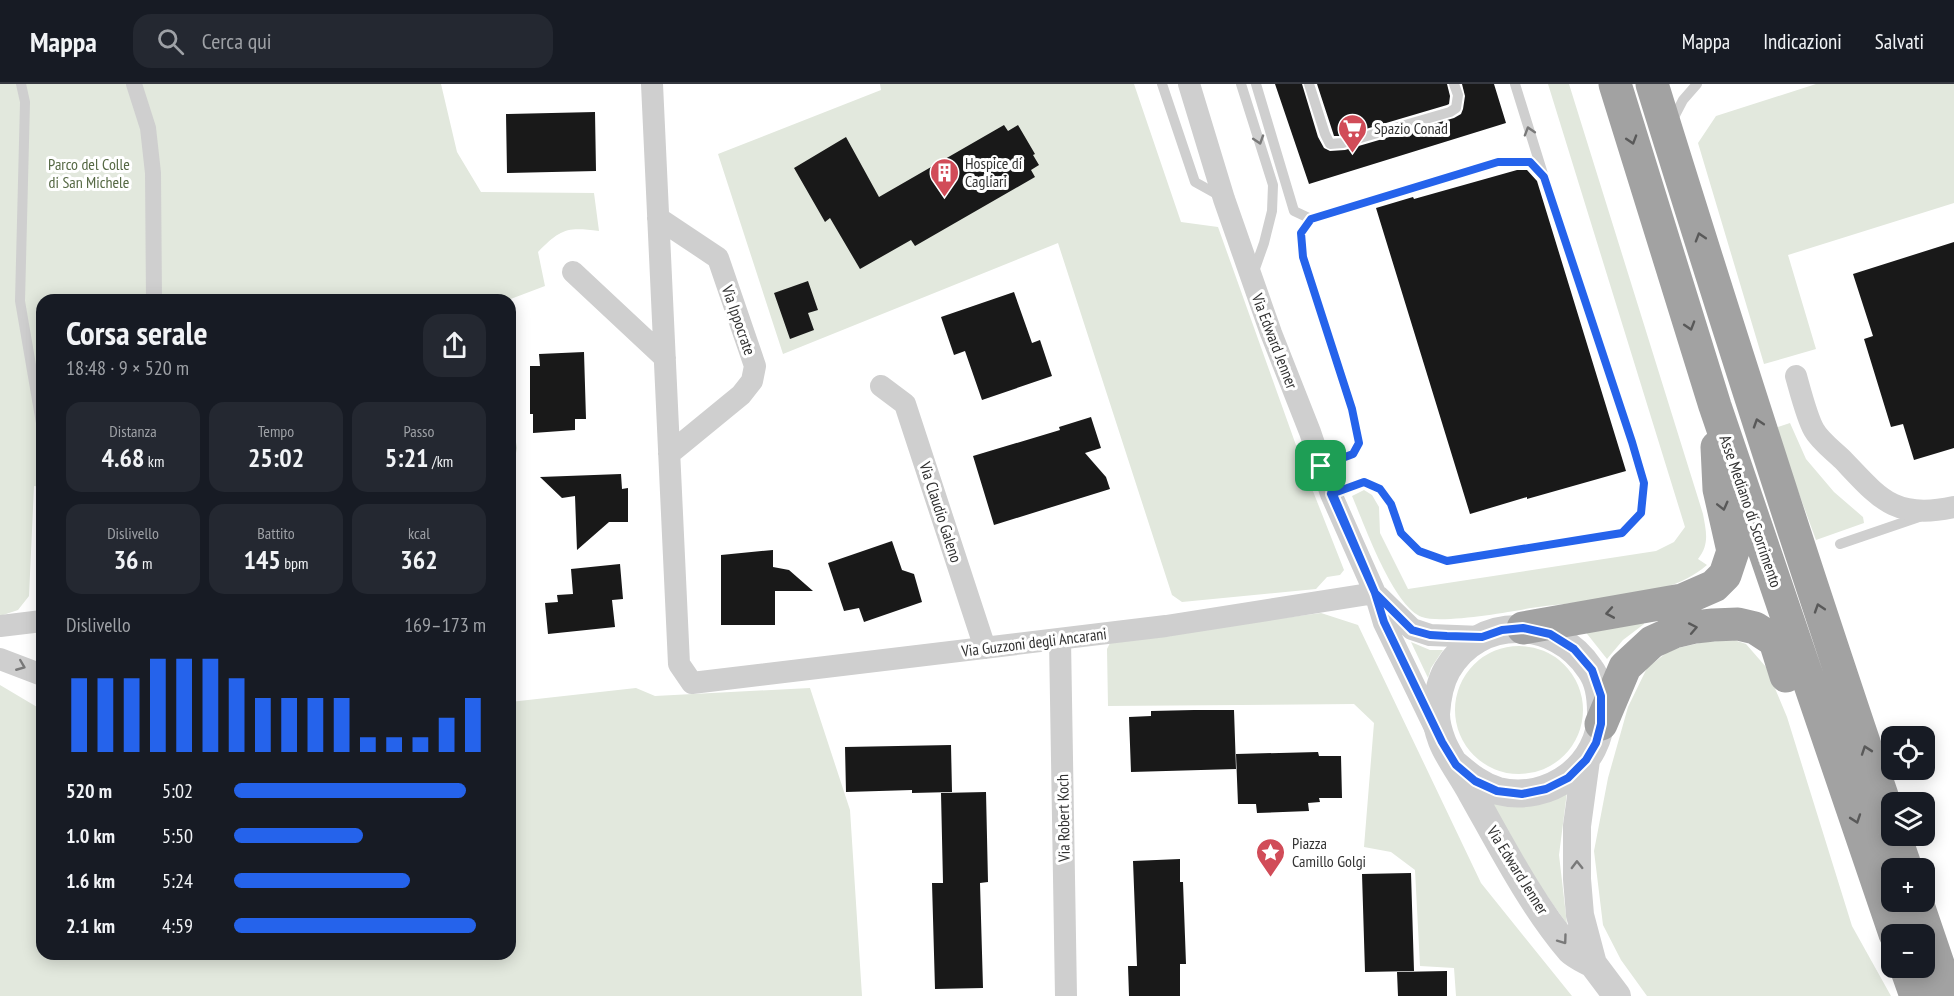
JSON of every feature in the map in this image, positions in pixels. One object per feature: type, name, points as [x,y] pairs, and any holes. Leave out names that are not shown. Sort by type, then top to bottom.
[{"type":"highway","name":"Asse Mediano di Scorrimento","points":[[1615,84],[1715,406],[1892,924]]},
{"type":"highway","name":"Asse Mediano di Scorrimento","points":[[1652,84],[1753,405],[1881,792]]},
{"type":"highway","points":[[1523,628],[1682,600],[1714,586],[1725,575],[1733,551],[1719,489],[1715,406]]},
{"type":"highway","points":[[1601,724],[1625,667],[1652,642],[1674,632],[1695,627],[1738,624],[1755,628],[1775,640],[1804,732],[1837,764]]},
{"type":"highway","points":[[1920,912],[1949,996]]},
{"type":"highway","points":[[1910,978],[1916,996]]},
{"type":"street","points":[[134,84],[148,128],[153,173],[154,294]]},
{"type":"street","points":[[652,84],[669,454]]},
{"type":"street","name":"Via Edward Jenner","points":[[1189,84],[1224,199],[1271,333],[1310,432],[1331,494],[1375,593],[1384,622],[1449,753],[1505,852],[1541,910],[1572,952],[1593,964]]},
{"type":"street","name":"Via Ippocrate","points":[[658,218],[718,258],[754,366],[752,381],[741,395],[669,454]]},
{"type":"street","points":[[573,272],[665,358]]},
{"type":"street","points":[[1796,376],[1814,430],[1870,490],[1889,504],[1900,508],[1926,512],[1947,509]]},
{"type":"street","name":"Via Claudio Galeno","points":[[881,386],[905,404],[985,648]]},
{"type":"street","name":"Via Guzzoni degli Ancarani","points":[[669,454],[679,664],[692,683],[1060,640],[1375,593]]},
{"type":"street","name":"Via Edward Jenner","points":[[1375,593],[1412,630],[1430,635],[1482,637]]},
{"type":"street","points":[[0,626],[36,622]]},
{"type":"street","name":"Via Edward Jenner","points":[[1523,628],[1550,634],[1574,649],[1592,670],[1601,696],[1601,724],[1596,743],[1586,760],[1568,778],[1546,789],[1522,794],[1497,791],[1475,781],[1449,753],[1436,718],[1438,693],[1447,670],[1462,651],[1482,637],[1502,630],[1523,628]]},
{"type":"street","name":"Via Robert Koch","points":[[1060,640],[1066,996]]},
{"type":"street","points":[[0,658],[36,673]]},
{"type":"street","name":"Via Edward Jenner","points":[[1586,760],[1576,826],[1577,879],[1581,915],[1593,964],[1617,996]]},
{"type":"lane","points":[[21,84],[25,102],[20,301],[36,394]]},
{"type":"lane","points":[[1162,84],[1195,182],[1224,199]]},
{"type":"lane","points":[[1241,84],[1273,185],[1272,211],[1252,279]]},
{"type":"lane","points":[[1256,84],[1294,210],[1311,219]]},
{"type":"lane","points":[[1309,84],[1324,134],[1330,144],[1343,143],[1450,112],[1456,108],[1458,95],[1454,84]]},
{"type":"lane","points":[[1331,494],[1364,482],[1380,489],[1391,504],[1401,533],[1419,551],[1447,561],[1622,533],[1641,513],[1644,483],[1635,452],[1515,84]]},
{"type":"lane","points":[[1666,131],[1683,100],[1697,84]]},
{"type":"lane","points":[[1321,466],[1353,454],[1359,443],[1352,409],[1303,257],[1301,233],[1311,219],[1498,162],[1530,162],[1544,177]]},
{"type":"lane","points":[[1840,544],[1947,509]]},
{"type":"green space","name":"Parco del Colle di San Michele","points":[[0,84],[441,84],[457,152],[481,192],[594,193],[599,231],[571,230],[553,238],[538,252],[545,286],[516,297],[516,294],[36,294],[36,486],[34,486],[29,596],[18,610],[0,616]]},
{"type":"green space","points":[[880,84],[1134,84],[1181,222],[1218,227],[1307,476],[1344,570],[1340,575],[1327,577],[1316,589],[1182,602],[1172,595],[1058,243],[783,354],[718,154],[881,90]]},
{"type":"green space","points":[[1548,84],[1569,84],[1703,514],[1706,543],[1698,559],[1707,565],[1692,576],[1675,584],[1630,595],[1475,617],[1431,619],[1422,617],[1411,610],[1391,582],[1372,545],[1352,496],[1364,490],[1372,495],[1379,507],[1380,533],[1408,589],[1656,551],[1674,542],[1685,527]]},
{"type":"green space","points":[[1816,84],[1954,84],[1954,203],[1788,255],[1816,349],[1764,364],[1698,143],[1716,116]]},
{"type":"green space","points":[[1790,423],[1806,459],[1834,492],[1863,517],[1864,523],[1816,540],[1775,428]]},
{"type":"green space","points":[[1321,613],[1358,625],[1481,883],[1572,996],[1456,996],[1454,968],[1420,966],[1415,870],[1391,852],[1364,847],[1374,723],[1354,704],[1108,706],[1107,649],[1111,641]]},
{"type":"green space","points":[[1644,622],[1623,640],[1607,659],[1584,630]]},
{"type":"green space","points":[[1734,640],[1746,644],[1766,667],[1787,717],[1852,926],[1891,996],[1647,996],[1621,960],[1603,925],[1594,851],[1608,778],[1628,707],[1647,668],[1670,650],[1704,642]]},
{"type":"green space","points":[[1411,642],[1430,650],[1443,650],[1431,668],[1428,678]]},
{"type":"green space","points":[[1519,646],[1544,650],[1565,664],[1579,685],[1583,710],[1579,735],[1565,756],[1544,770],[1519,774],[1494,770],[1473,756],[1459,735],[1455,710],[1459,685],[1473,664],[1494,650]]},
{"type":"green space","points":[[0,685],[36,706],[36,960],[516,960],[516,701],[636,688],[655,696],[810,688],[850,810],[862,996],[0,996]]},
{"type":"green space","points":[[1567,792],[1559,855],[1567,924],[1531,873],[1485,796]]},
{"type":"building","points":[[1275,84],[1302,84],[1318,137],[1324,148],[1330,151],[1345,150],[1454,118],[1461,114],[1463,109],[1465,96],[1462,84],[1494,84],[1506,123],[1309,184]]},
{"type":"building","points":[[1317,84],[1447,84],[1450,96],[1447,105],[1342,136],[1334,136]]},
{"type":"building","points":[[595,112],[596,171],[507,173],[506,114]]},
{"type":"building","name":"Hospice di Cagliari","points":[[1004,125],[1008,131],[1018,125],[1039,165],[1031,170],[1035,177],[915,246],[911,240],[860,269],[830,218],[825,222],[794,168],[846,137],[879,197]]},
{"type":"building","points":[[1517,170],[1527,170],[1537,181],[1626,471],[1470,514],[1376,208]]},
{"type":"building","points":[[1954,242],[1954,448],[1914,460],[1903,424],[1891,427],[1864,339],[1873,336],[1853,274]]},
{"type":"building","points":[[808,281],[818,310],[808,313],[814,330],[790,339],[774,293]]},
{"type":"building","points":[[1014,292],[1032,343],[1040,340],[1052,376],[982,400],[965,351],[954,355],[941,317]]},
{"type":"building","points":[[584,352],[586,419],[575,419],[575,430],[533,433],[533,414],[530,414],[530,366],[540,366],[539,354]]},
{"type":"building","points":[[1091,417],[1101,448],[1085,453],[1106,477],[1110,489],[994,525],[973,456],[1060,430],[1059,427]]},
{"type":"building","points":[[621,474],[622,489],[628,488],[628,522],[609,522],[577,550],[575,496],[562,498],[540,477]]},
{"type":"building","points":[[892,541],[902,570],[914,574],[922,602],[864,622],[859,608],[844,611],[828,563]]},
{"type":"building","points":[[773,550],[773,567],[789,570],[813,591],[775,591],[775,625],[721,625],[721,555]]},
{"type":"building","points":[[620,564],[623,599],[612,600],[615,627],[548,634],[545,603],[558,602],[557,595],[573,594],[571,569]]},
{"type":"building","points":[[1234,710],[1236,769],[1131,772],[1129,717],[1151,716],[1151,711]]},
{"type":"building","points":[[951,745],[952,792],[912,793],[912,790],[846,792],[845,747]]},
{"type":"building","points":[[1318,752],[1319,756],[1341,756],[1342,798],[1319,798],[1320,802],[1308,803],[1309,811],[1257,813],[1256,804],[1238,804],[1236,754]]},
{"type":"building","points":[[986,792],[988,882],[980,883],[983,988],[935,989],[932,883],[943,883],[941,793]]},
{"type":"building","points":[[1180,859],[1186,964],[1180,964],[1180,996],[1129,996],[1128,966],[1137,966],[1133,861]]},
{"type":"building","points":[[1411,873],[1414,971],[1365,972],[1362,874]]},
{"type":"building","points":[[1447,971],[1447,996],[1398,996],[1397,972]]},
{"type":"place","name":"Spazio Conad","points":[[1353,154]]},
{"type":"place","name":"Hospice di Cagliari","points":[[944,198]]},
{"type":"place","name":"Piazza Camillo Golgi","points":[[1271,878]]},
{"type":"route","points":[[1321,466],[1331,494],[1375,593],[1412,630],[1430,635],[1482,637],[1502,630],[1523,628],[1550,634],[1574,649],[1592,670],[1601,696],[1601,724],[1596,743],[1586,760],[1568,778],[1546,789],[1522,794],[1497,791],[1475,781],[1456,765],[1442,742],[1384,622],[1375,593],[1353,544],[1331,494],[1364,482],[1380,489],[1391,504],[1401,533],[1419,551],[1447,561],[1622,533],[1641,513],[1644,483],[1632,442],[1544,177],[1530,162],[1498,162],[1311,219],[1301,233],[1303,257],[1352,409],[1359,443],[1353,454],[1321,466]]}]
